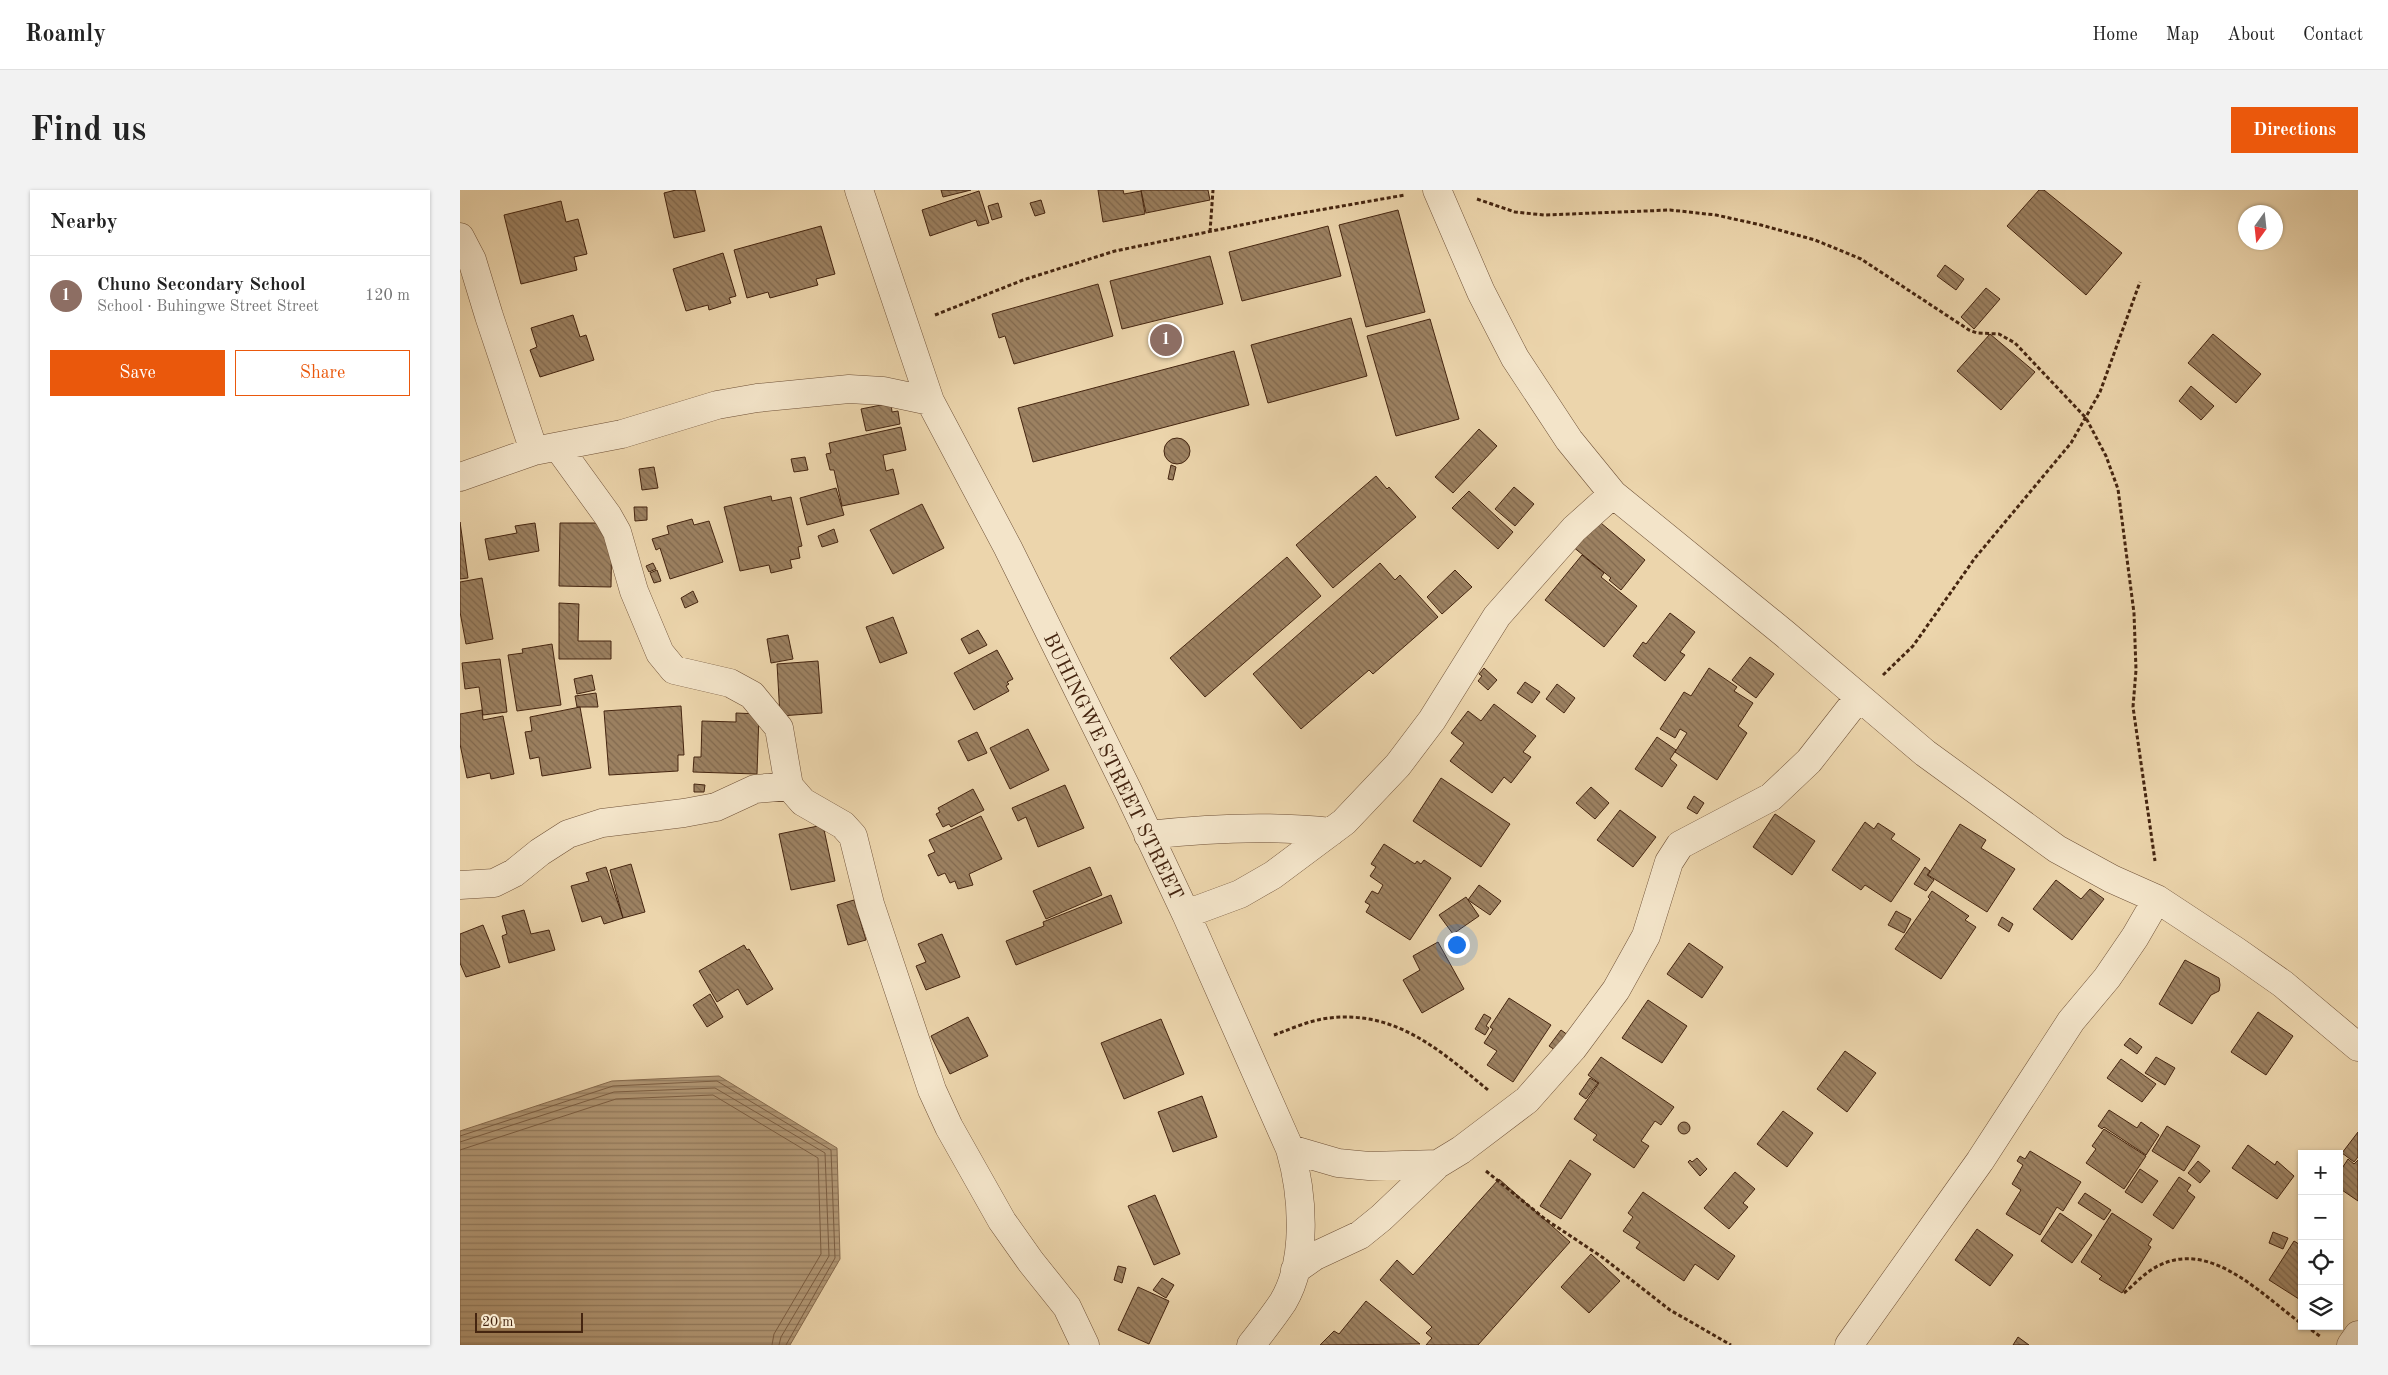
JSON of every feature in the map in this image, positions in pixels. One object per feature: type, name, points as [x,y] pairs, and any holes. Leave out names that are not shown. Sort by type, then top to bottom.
[{"type":"street","name":"BUHINGWE STREET STREET","points":[[859,190],[907,326],[930,401],[1008,548],[1148,835],[1186,914],[1290,1149],[1299,1179],[1302,1219],[1295,1270],[1284,1300],[1251,1345]]},
{"type":"street","points":[[1437,190],[1482,292],[1515,358],[1569,440],[1613,494],[1925,753],[2058,849],[2112,879],[2157,899],[2283,984],[2358,1047]]},
{"type":"street","points":[[460,237],[472,260],[488,316],[546,449],[608,516],[617,532],[634,591],[660,653],[674,670],[730,683],[752,695],[779,728],[789,786],[803,802],[843,825],[853,836],[870,904],[932,1090],[949,1127],[1002,1221],[1067,1308],[1085,1345]]},
{"type":"street","points":[[460,477],[546,449],[622,434],[717,405],[757,398],[849,390],[884,391],[930,401]]},
{"type":"street","points":[[1186,914],[1240,894],[1257,885],[1300,857],[1344,822],[1398,765],[1432,720],[1497,616],[1574,529],[1613,494]]},
{"type":"street","points":[[1295,1270],[1315,1256],[1360,1235],[1382,1218],[1438,1164],[1461,1150],[1528,1100],[1573,1048],[1616,990],[1646,936],[1669,862],[1680,845],[1771,796],[1809,761],[1859,697]]},
{"type":"street","points":[[460,886],[494,883],[514,873],[540,852],[568,834],[602,823],[716,807],[755,789],[789,786]]},
{"type":"street","points":[[1148,835],[1248,828],[1296,828],[1331,832]]},
{"type":"street","points":[[1850,1345],[1980,1161],[2070,1021],[2107,978],[2130,945],[2157,899]]},
{"type":"street","points":[[1290,1149],[1338,1163],[1369,1166],[1438,1164]]},
{"type":"street","points":[[2351,1345],[2358,1335]]},
{"type":"path","points":[[1210,232],[1213,190]]},
{"type":"path","points":[[907,326],[1023,280],[1115,251],[1410,194]]},
{"type":"path","points":[[1471,198],[1515,212],[1544,215],[1670,210],[1716,215],[1816,240],[1861,259],[1969,330],[1977,333],[1999,334],[2016,343],[2086,418],[2106,456],[2118,489],[2134,613],[2136,670],[2133,707],[2154,852],[2157,899]]},
{"type":"path","points":[[1859,697],[1913,646],[1952,588],[2071,443],[2100,392],[2140,282]]},
{"type":"path","points":[[1248,1053],[1273,1036],[1298,1026],[1329,1018],[1365,1019],[1398,1027],[1427,1040],[1514,1110]]},
{"type":"path","points":[[1461,1150],[1545,1219],[1602,1257],[1670,1310],[1731,1345]]},
{"type":"path","points":[[2124,1293],[2160,1265],[2188,1258],[2205,1260],[2243,1280],[2298,1321]]},
{"type":"water","points":[[719,1076],[837,1148],[840,1259],[790,1345],[460,1345],[460,1131],[612,1081]]},
{"type":"building","points":[[676,190],[695,190],[705,231],[674,238],[664,193]]},
{"type":"building","points":[[941,190],[971,190],[943,197]]},
{"type":"building","points":[[1098,190],[1123,190],[1124,194],[1141,191],[1145,214],[1103,222]]},
{"type":"building","points":[[1141,190],[1208,190],[1210,200],[1146,213]]},
{"type":"building","points":[[2039,190],[2044,190],[2122,253],[2086,295],[2007,226]]},
{"type":"building","points":[[979,191],[989,223],[978,226],[976,220],[930,236],[922,210]]},
{"type":"building","points":[[1041,200],[1045,213],[1035,216],[1030,203]]},
{"type":"building","points":[[561,201],[566,222],[578,219],[587,254],[574,257],[577,270],[521,284],[504,215]]},
{"type":"building","points":[[998,203],[1002,217],[992,220],[988,206]]},
{"type":"building","points":[[1398,210],[1425,312],[1366,327],[1339,225]]},
{"type":"building","points":[[821,226],[835,274],[816,279],[818,285],[770,298],[768,292],[747,298],[734,250]]},
{"type":"building","points":[[1328,226],[1341,276],[1242,301],[1229,252]]},
{"type":"building","points":[[723,253],[736,296],[729,298],[731,303],[709,310],[708,305],[686,311],[673,269]]},
{"type":"building","points":[[1210,256],[1223,304],[1122,329],[1110,281]]},
{"type":"building","points":[[1945,265],[1964,279],[1956,290],[1937,276]]},
{"type":"building","points":[[1098,284],[1113,336],[1014,364],[1005,336],[999,338],[992,314]]},
{"type":"building","points":[[1986,288],[2000,299],[1974,329],[1961,317]]},
{"type":"building","points":[[573,315],[580,337],[586,335],[594,360],[540,377],[530,350],[537,347],[531,328]]},
{"type":"building","points":[[1351,318],[1367,376],[1268,403],[1251,345]]},
{"type":"building","points":[[1430,319],[1459,419],[1396,436],[1367,336]]},
{"type":"building","points":[[1990,334],[2035,372],[2001,410],[1957,371]]},
{"type":"building","points":[[2213,334],[2261,374],[2236,403],[2188,363]]},
{"type":"building","points":[[1234,351],[1249,405],[1033,462],[1018,408]]},
{"type":"building","points":[[2191,386],[2214,406],[2201,420],[2179,401]]},
{"type":"building","points":[[891,403],[892,412],[898,411],[900,424],[866,431],[861,409]]},
{"type":"building","points":[[901,427],[906,450],[883,455],[886,471],[893,469],[899,494],[842,506],[834,470],[830,470],[826,454],[831,453],[829,443]]},
{"type":"building","points":[[1479,429],[1497,446],[1453,493],[1435,477]]},
{"type":"building","points":[[1177,438],[1186,442],[1190,451],[1186,460],[1177,464],[1168,460],[1164,451],[1168,442]]},
{"type":"building","points":[[805,457],[808,470],[794,472],[791,459]]},
{"type":"building","points":[[1171,465],[1176,467],[1173,480],[1168,479]]},
{"type":"building","points":[[654,467],[658,488],[642,490],[639,469]]},
{"type":"building","points":[[1376,476],[1387,489],[1389,487],[1416,517],[1333,588],[1296,545]]},
{"type":"building","points":[[1514,487],[1534,504],[1515,526],[1495,509]]},
{"type":"building","points":[[836,488],[844,515],[807,525],[800,498]]},
{"type":"building","points":[[1469,491],[1513,532],[1498,549],[1452,508]]},
{"type":"building","points":[[771,496],[772,501],[791,497],[802,546],[798,547],[800,558],[790,560],[792,568],[771,573],[769,565],[740,571],[724,507]]},
{"type":"building","points":[[922,504],[944,548],[893,574],[870,530]]},
{"type":"building","points":[[634,507],[647,507],[647,520],[635,521]]},
{"type":"building","points":[[1595,518],[1645,560],[1621,590],[1609,580],[1611,578],[1572,546]]},
{"type":"building","points":[[692,519],[694,525],[709,521],[723,562],[670,579],[660,548],[656,550],[652,539],[669,534],[667,526]]},
{"type":"building","points":[[460,522],[468,578],[460,579]]},
{"type":"building","points":[[535,523],[539,551],[489,560],[485,539],[517,533],[515,526]]},
{"type":"building","points":[[560,523],[612,523],[611,587],[559,586]]},
{"type":"building","points":[[834,529],[838,542],[822,547],[818,536]]},
{"type":"building","points":[[1582,555],[1604,573],[1601,577],[1637,606],[1604,647],[1545,600]]},
{"type":"building","points":[[1287,557],[1321,596],[1205,697],[1170,658]]},
{"type":"building","points":[[653,563],[656,569],[649,572],[646,566]]},
{"type":"building","points":[[1380,563],[1395,580],[1400,575],[1438,617],[1373,674],[1369,670],[1301,729],[1253,674]]},
{"type":"building","points":[[657,570],[661,581],[654,583],[650,573]]},
{"type":"building","points":[[1455,570],[1472,587],[1442,614],[1427,597]]},
{"type":"building","points":[[482,578],[493,639],[466,644],[460,612],[460,582]]},
{"type":"building","points":[[693,591],[698,602],[685,608],[681,598]]},
{"type":"building","points":[[559,603],[579,604],[578,641],[611,641],[611,659],[559,659]]},
{"type":"building","points":[[1670,613],[1695,632],[1680,652],[1685,655],[1665,681],[1633,656],[1643,642],[1646,644]]},
{"type":"building","points":[[893,617],[907,653],[880,663],[866,627]]},
{"type":"building","points":[[978,630],[987,645],[969,654],[961,639]]},
{"type":"building","points":[[788,635],[793,659],[771,663],[767,639]]},
{"type":"building","points":[[552,644],[561,705],[517,711],[508,655],[523,653],[522,649]]},
{"type":"building","points":[[997,650],[1013,679],[1007,682],[1009,684],[1006,686],[1009,691],[974,710],[954,673]]},
{"type":"building","points":[[1750,657],[1774,674],[1756,698],[1732,680]]},
{"type":"building","points":[[500,659],[507,712],[483,715],[479,687],[465,689],[462,663]]},
{"type":"building","points":[[818,661],[822,713],[780,716],[777,664]]},
{"type":"building","points":[[1484,668],[1497,680],[1488,690],[1478,681],[1482,676],[1479,674]]},
{"type":"building","points":[[1709,668],[1737,687],[1734,691],[1753,703],[1738,726],[1747,733],[1717,780],[1675,752],[1687,733],[1680,729],[1675,738],[1660,729],[1684,692],[1691,696]]},
{"type":"building","points":[[592,675],[595,690],[577,694],[574,679]]},
{"type":"building","points":[[1525,682],[1540,692],[1532,703],[1517,693]]},
{"type":"building","points":[[1557,684],[1575,698],[1564,713],[1546,699]]},
{"type":"building","points":[[596,693],[598,707],[577,707],[575,696]]},
{"type":"building","points":[[1494,704],[1536,736],[1523,752],[1531,757],[1511,783],[1504,777],[1492,793],[1450,761],[1464,743],[1451,733],[1468,711],[1481,721]]},
{"type":"building","points":[[681,706],[684,755],[678,755],[678,771],[609,775],[604,711]]},
{"type":"building","points":[[580,707],[591,768],[542,776],[539,757],[530,759],[525,732],[532,731],[530,717]]},
{"type":"building","points":[[482,710],[483,720],[503,716],[514,774],[491,779],[490,773],[467,778],[460,744],[460,714]]},
{"type":"building","points":[[736,713],[759,714],[757,774],[693,772],[694,757],[701,757],[702,721],[736,722]]},
{"type":"building","points":[[1028,729],[1049,770],[1010,789],[990,748]]},
{"type":"building","points":[[977,732],[987,753],[968,761],[958,741]]},
{"type":"building","points":[[1657,737],[1676,750],[1670,759],[1677,765],[1662,787],[1635,769]]},
{"type":"building","points":[[1441,778],[1510,824],[1481,867],[1413,821]]},
{"type":"building","points":[[694,784],[705,785],[704,792],[694,792]]},
{"type":"building","points":[[1065,785],[1084,828],[1038,847],[1026,817],[1018,821],[1012,808]]},
{"type":"building","points":[[1591,787],[1609,803],[1595,819],[1576,803]]},
{"type":"building","points":[[973,789],[984,810],[951,827],[949,824],[943,827],[936,814],[940,812],[938,808]]},
{"type":"building","points":[[1694,796],[1704,803],[1697,814],[1687,808]]},
{"type":"building","points":[[1620,810],[1656,837],[1633,867],[1597,840]]},
{"type":"building","points":[[1775,814],[1815,841],[1792,875],[1753,847]]},
{"type":"building","points":[[981,816],[1002,859],[969,874],[973,885],[958,889],[955,881],[950,883],[945,873],[938,876],[928,855],[935,852],[929,840]]},
{"type":"building","points":[[1865,822],[1874,829],[1878,823],[1895,834],[1891,839],[1920,859],[1891,902],[1865,885],[1861,890],[1832,870]]},
{"type":"building","points":[[1960,824],[1986,840],[1981,848],[2015,869],[1987,912],[1928,875]]},
{"type":"building","points":[[823,825],[835,881],[791,890],[779,834]]},
{"type":"building","points":[[1384,844],[1415,864],[1417,861],[1421,864],[1424,860],[1451,878],[1410,940],[1366,912],[1370,905],[1365,902],[1372,891],[1378,894],[1383,885],[1370,876],[1376,867],[1371,864]]},
{"type":"building","points":[[631,864],[645,912],[623,918],[610,870]]},
{"type":"building","points":[[606,867],[623,918],[604,924],[601,916],[582,922],[571,886],[589,881],[586,873]]},
{"type":"building","points":[[1090,867],[1102,895],[1046,919],[1033,891]]},
{"type":"building","points":[[1925,867],[1930,871],[1927,875],[1934,880],[1926,891],[1914,884]]},
{"type":"building","points":[[2056,880],[2081,899],[2090,889],[2104,899],[2072,940],[2033,909]]},
{"type":"building","points":[[1479,885],[1501,901],[1490,915],[1468,900]]},
{"type":"building","points":[[1932,891],[1969,916],[1965,920],[1976,927],[1941,979],[1895,949],[1930,899],[1928,897]]},
{"type":"building","points":[[1111,895],[1122,923],[1016,965],[1006,941],[1044,926],[1043,922]]},
{"type":"building","points":[[1466,897],[1479,916],[1453,934],[1439,915]]},
{"type":"building","points":[[854,900],[866,940],[848,945],[837,905]]},
{"type":"building","points":[[524,910],[531,934],[549,930],[555,950],[509,963],[502,936],[507,934],[502,916]]},
{"type":"building","points":[[1896,911],[1911,919],[1904,933],[1888,925]]},
{"type":"building","points":[[2002,917],[2013,924],[2009,932],[1998,925]]},
{"type":"building","points":[[483,925],[500,967],[466,977],[460,963],[460,934]]},
{"type":"building","points":[[942,934],[960,977],[926,990],[916,966],[926,962],[918,944]]},
{"type":"building","points":[[1438,942],[1464,989],[1422,1013],[1403,980],[1420,970],[1413,956]]},
{"type":"building","points":[[1689,943],[1723,967],[1702,998],[1667,974]]},
{"type":"building","points":[[744,945],[747,950],[749,949],[773,989],[747,1005],[738,989],[717,1002],[699,971]]},
{"type":"building","points":[[2185,960],[2219,978],[2220,985],[2219,991],[2211,995],[2192,1024],[2159,1004]]},
{"type":"building","points":[[710,994],[723,1017],[707,1027],[693,1005]]},
{"type":"building","points":[[1509,998],[1551,1025],[1513,1082],[1487,1065],[1497,1051],[1484,1043],[1493,1029],[1490,1027]]},
{"type":"building","points":[[1648,1000],[1687,1026],[1662,1063],[1622,1038]]},
{"type":"building","points":[[2258,1012],[2293,1036],[2266,1075],[2231,1052]]},
{"type":"building","points":[[1484,1014],[1491,1018],[1486,1026],[1489,1028],[1485,1035],[1475,1029]]},
{"type":"building","points":[[968,1017],[988,1056],[950,1074],[931,1036]]},
{"type":"building","points":[[1161,1019],[1184,1074],[1124,1099],[1101,1043]]},
{"type":"building","points":[[1561,1030],[1572,1038],[1561,1054],[1549,1046]]},
{"type":"building","points":[[2130,1038],[2142,1047],[2137,1054],[2124,1045]]},
{"type":"building","points":[[1845,1051],[1876,1073],[1847,1112],[1817,1089]]},
{"type":"building","points":[[1601,1057],[1674,1107],[1661,1125],[1655,1121],[1641,1141],[1649,1146],[1634,1168],[1593,1140],[1597,1135],[1574,1119],[1599,1083],[1588,1075]]},
{"type":"building","points":[[2156,1057],[2175,1068],[2165,1085],[2145,1073]]},
{"type":"building","points":[[2121,1059],[2156,1084],[2142,1102],[2107,1078]]},
{"type":"building","points":[[1590,1078],[1598,1083],[1586,1099],[1579,1094]]},
{"type":"building","points":[[1202,1096],[1217,1137],[1173,1152],[1158,1112]]},
{"type":"building","points":[[2109,1110],[2137,1128],[2141,1122],[2159,1135],[2146,1155],[2104,1127],[2102,1129],[2098,1126]]},
{"type":"building","points":[[1783,1111],[1813,1133],[1787,1167],[1757,1144]]},
{"type":"building","points":[[1686,1122],[1689,1123],[1689,1133],[1682,1134],[1679,1133],[1678,1126],[1679,1123]]},
{"type":"building","points":[[2167,1126],[2200,1146],[2184,1171],[2152,1151]]},
{"type":"building","points":[[2104,1129],[2146,1156],[2124,1189],[2086,1163],[2096,1149],[2092,1146]]},
{"type":"building","points":[[2358,1132],[2358,1157],[2354,1162],[2343,1154]]},
{"type":"building","points":[[2248,1145],[2275,1165],[2277,1161],[2294,1176],[2277,1199],[2232,1168]]},
{"type":"building","points":[[2030,1151],[2081,1182],[2063,1211],[2057,1207],[2040,1235],[2006,1214],[2021,1190],[2012,1184],[2023,1165],[2017,1161],[2020,1156],[2025,1159]]},
{"type":"building","points":[[1697,1158],[1707,1169],[1700,1176],[1688,1162],[1690,1160],[1692,1162]]},
{"type":"building","points":[[2348,1159],[2354,1164],[2358,1160],[2358,1201],[2343,1191],[2343,1167]]},
{"type":"building","points":[[1570,1160],[1591,1174],[1561,1219],[1540,1206]]},
{"type":"building","points":[[2198,1161],[2210,1171],[2200,1183],[2188,1173]]},
{"type":"building","points":[[2140,1169],[2158,1181],[2142,1203],[2125,1192]]},
{"type":"building","points":[[1735,1172],[1755,1189],[1743,1203],[1748,1207],[1729,1229],[1704,1208]]},
{"type":"building","points":[[2179,1177],[2191,1185],[2187,1191],[2195,1197],[2173,1229],[2153,1215]]},
{"type":"building","points":[[1499,1179],[1570,1242],[1478,1345],[1426,1345],[1432,1338],[1426,1333],[1432,1327],[1380,1280],[1397,1260],[1413,1275]]},
{"type":"building","points":[[1643,1192],[1735,1256],[1718,1280],[1695,1264],[1684,1281],[1636,1248],[1640,1242],[1623,1231],[1633,1217],[1628,1213]]},
{"type":"building","points":[[2085,1193],[2111,1210],[2104,1220],[2078,1203]]},
{"type":"building","points":[[1155,1195],[1180,1254],[1154,1265],[1128,1206]]},
{"type":"building","points":[[2060,1213],[2092,1235],[2072,1263],[2041,1241]]},
{"type":"building","points":[[2112,1213],[2152,1239],[2148,1245],[2151,1247],[2122,1293],[2099,1279],[2102,1276],[2081,1262]]},
{"type":"building","points":[[1977,1229],[2013,1255],[1990,1286],[1955,1260]]},
{"type":"building","points":[[2273,1232],[2288,1238],[2283,1249],[2269,1243]]},
{"type":"building","points":[[2294,1241],[2298,1244],[2298,1298],[2269,1280]]},
{"type":"building","points":[[1591,1254],[1620,1281],[1589,1313],[1561,1287]]},
{"type":"building","points":[[1118,1266],[1126,1268],[1122,1283],[1114,1280]]},
{"type":"building","points":[[1162,1278],[1174,1285],[1166,1298],[1153,1290]]},
{"type":"building","points":[[1138,1287],[1169,1301],[1149,1344],[1118,1330]]},
{"type":"building","points":[[1366,1301],[1420,1344],[1320,1345],[1334,1331],[1339,1334]]},
{"type":"building","points":[[2018,1337],[2029,1345],[2013,1345]]},
{"type":"place","name":"Chuno Secondary School","points":[[1166,340]]}]
